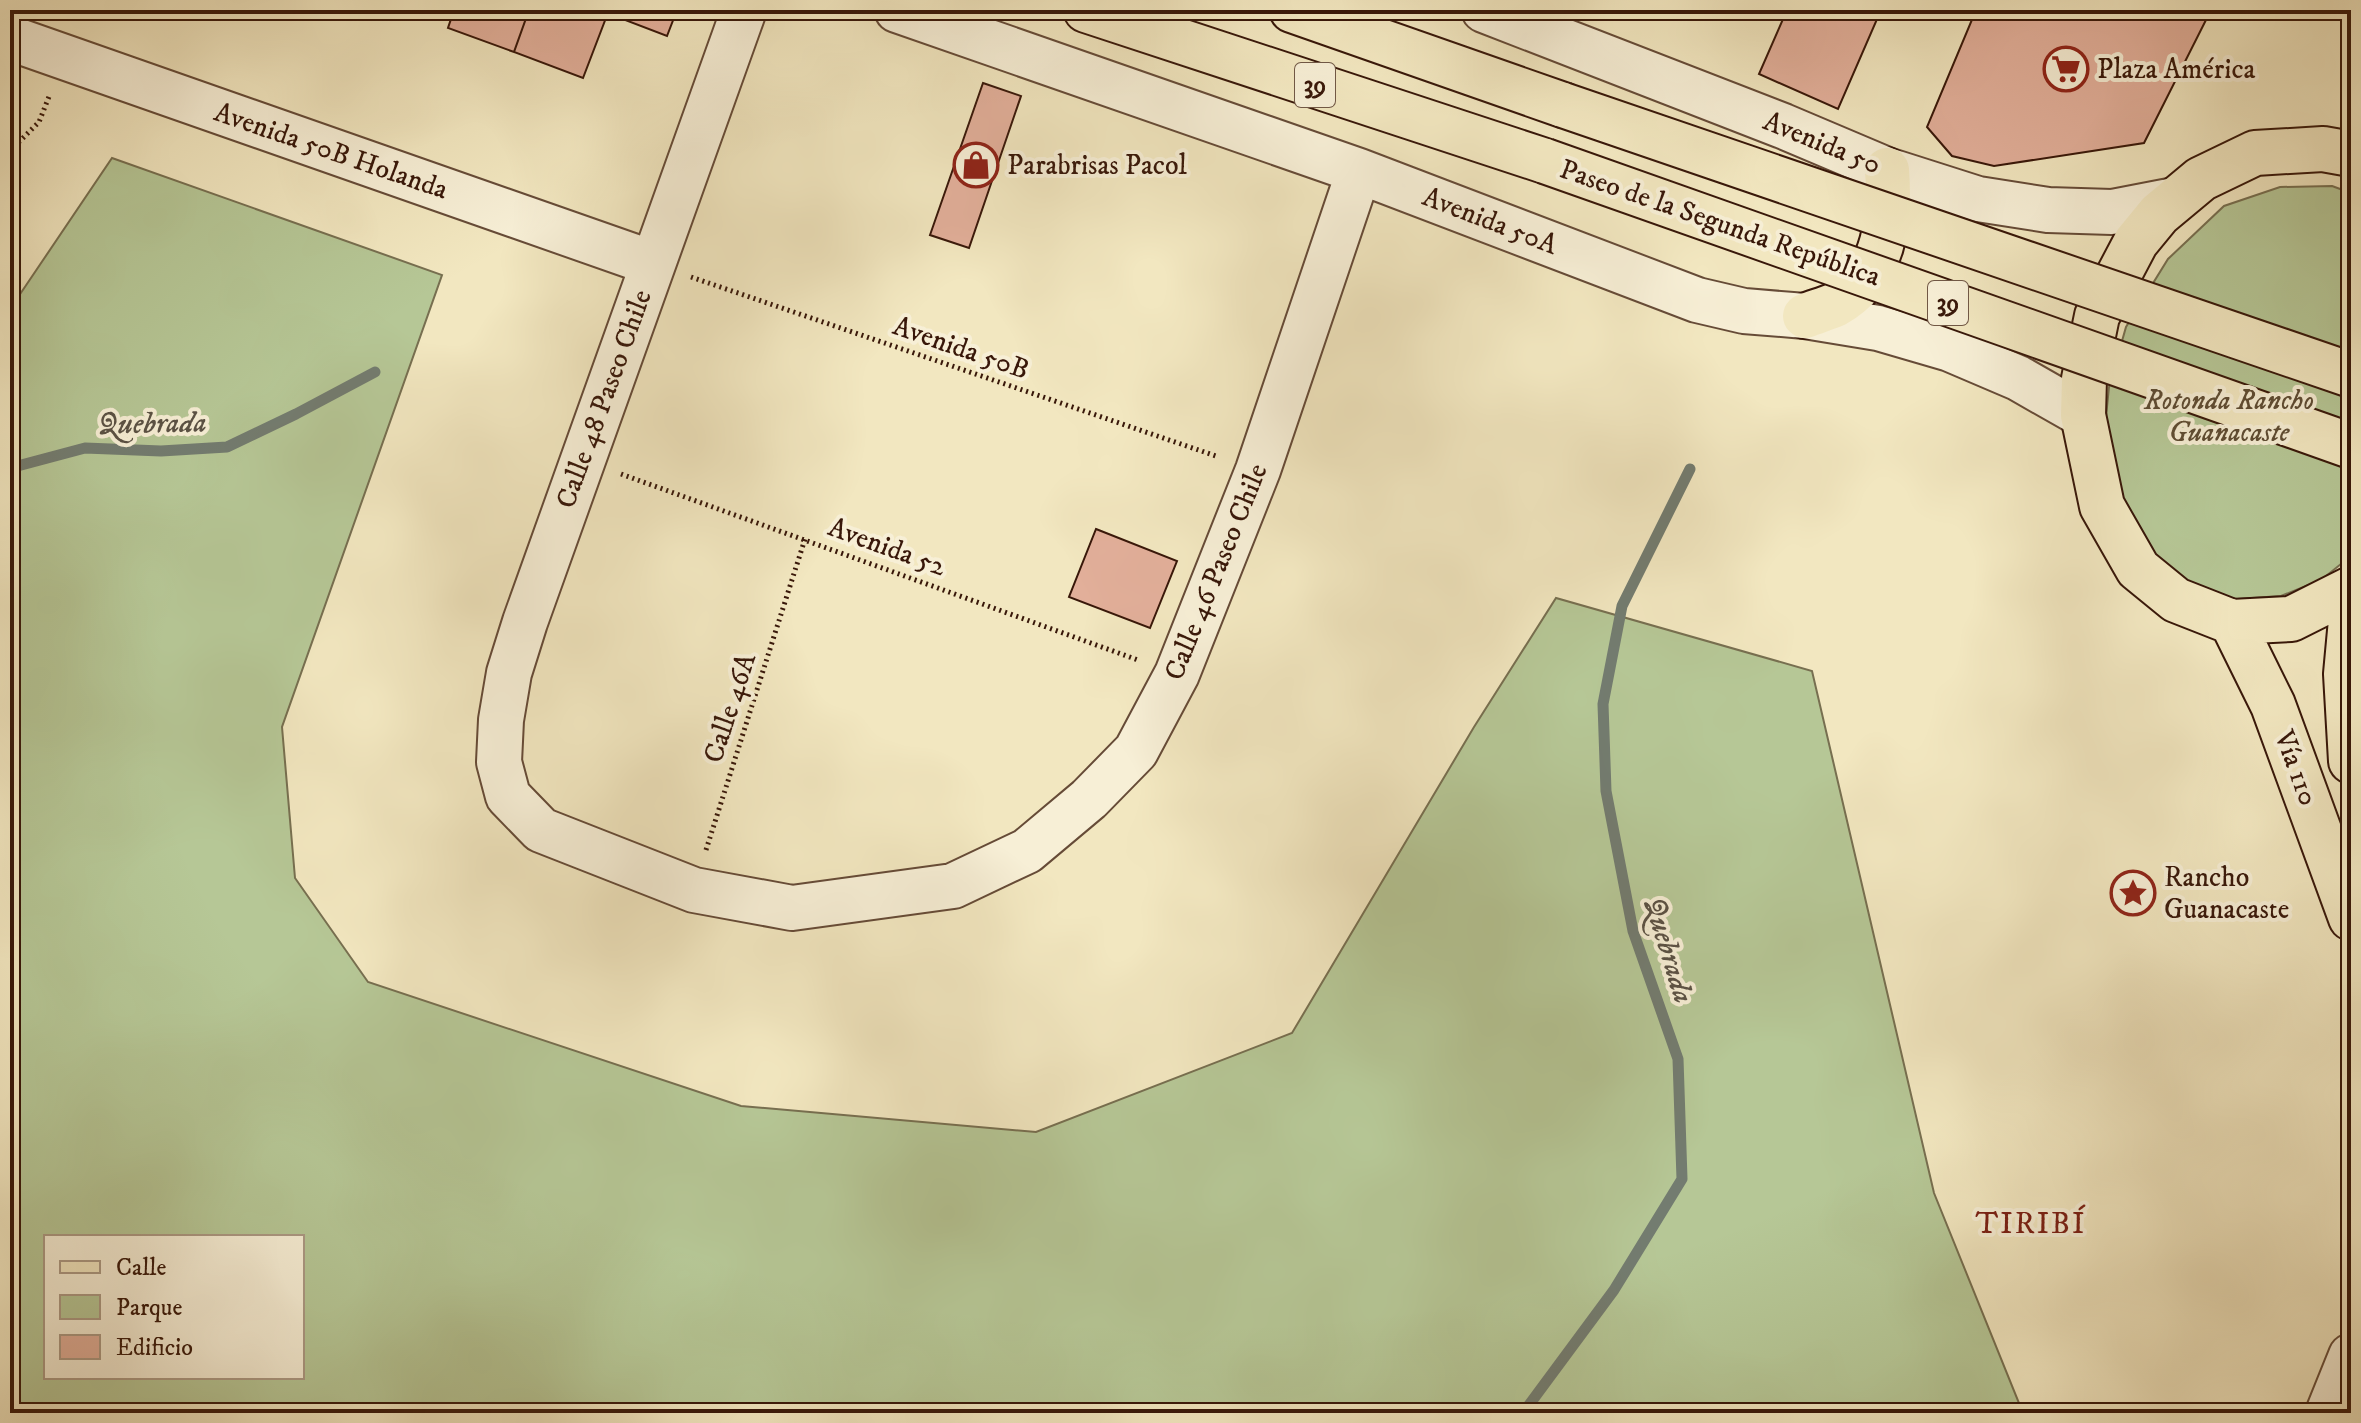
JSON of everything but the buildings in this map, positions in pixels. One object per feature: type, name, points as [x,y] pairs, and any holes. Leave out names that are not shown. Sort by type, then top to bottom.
[{"type":"main road","name":"Paseo de la Segunda República","points":[[1086,10],[1545,161],[2351,446]]},
{"type":"main road","name":"39","points":[[1292,10],[2351,375]]},
{"type":"main road","points":[[2351,154],[2323,149],[2255,153],[2201,179],[2174,200],[2136,242],[2097,316],[2084,379],[2083,415],[2102,506],[2138,569],[2176,600],[2232,622],[2291,619],[2351,589]]},
{"type":"main road","points":[[1805,316],[1836,304],[1855,288],[1876,263],[1884,237],[1889,199],[1887,170]]},
{"type":"main road","points":[[2350,739],[2346,674],[2351,620]]},
{"type":"main road","name":"Vía 110","points":[[2232,622],[2273,705],[2351,918]]},
{"type":"street","name":"Calle 48 Paseo Chile","points":[[508,796],[499,762],[501,720],[509,673],[744,10]]},
{"type":"street","name":"Avenida 50A","points":[[897,10],[1359,171],[1697,300],[1744,311],[1805,316],[1878,328],[1950,349],[2018,378],[2083,415]]},
{"type":"street","name":"Avenida 50","points":[[1484,10],[1783,126],[1887,170],[1978,199],[2048,210],[2112,212],[2174,200]]},
{"type":"street","name":"Avenida 50B Holanda","points":[[10,38],[652,263]]},
{"type":"street","name":"Calle 46 Paseo Chile","points":[[508,796],[541,830],[694,890],[792,908],[953,886],[1027,851],[1089,799],[1136,751],[1177,674],[1258,470],[1359,171]]},
{"type":"street","points":[[2328,1413],[2351,1356]]},
{"type":"path","points":[[10,151],[39,122],[65,57]]},
{"type":"path","name":"Avenida 50B","points":[[652,263],[1258,470]]},
{"type":"path","name":"Avenida 52","points":[[582,460],[1177,674]]},
{"type":"path","name":"Calle 46A","points":[[694,890],[805,539]]},
{"type":"green space","points":[[112,158],[442,275],[282,727],[295,878],[368,982],[741,1106],[1036,1132],[1292,1033],[1474,727],[1556,598],[1812,671],[1934,1193],[2023,1413],[10,1413],[10,309]]},
{"type":"green space","name":"Rotonda Rancho Guanacaste","points":[[2332,186],[2351,193],[2351,556],[2321,580],[2281,596],[2237,599],[2206,593],[2163,567],[2128,530],[2105,427],[2109,387],[2126,327],[2168,259],[2224,206],[2280,187]]},
{"type":"waterway","name":"Quebrada","points":[[10,468],[85,448],[161,451],[227,447],[375,372]]},
{"type":"waterway","name":"Quebrada","points":[[1523,1413],[1614,1290],[1682,1179],[1678,1059],[1633,931],[1606,791],[1603,704],[1622,606],[1690,469]]},
{"type":"place","name":"Plaza América","points":[[2066,69]]},
{"type":"place","name":"Parabrisas Pacol","points":[[976,165]]},
{"type":"place","name":"Rancho Guanacaste","points":[[2133,893]]},
{"type":"district","name":"TIRIBÍ","points":[[2031,1224]]}]
